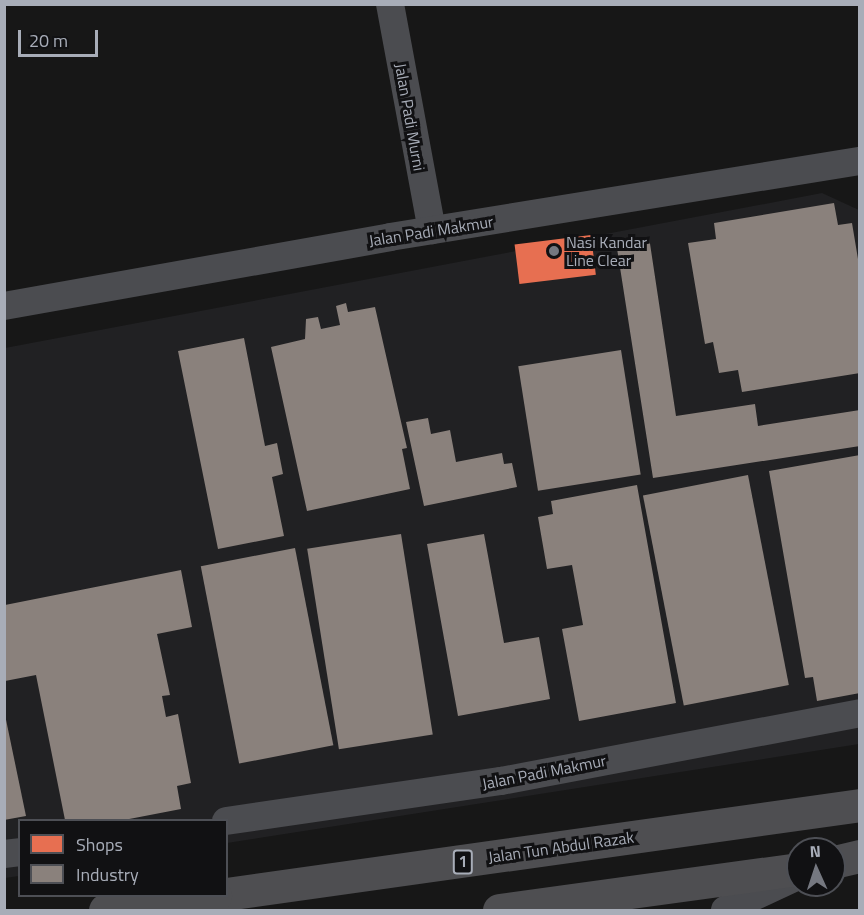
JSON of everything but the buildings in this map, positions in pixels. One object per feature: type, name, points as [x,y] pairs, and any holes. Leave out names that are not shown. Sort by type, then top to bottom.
[{"type":"highway","name":"Jalan Tun Abdul Razak","points":[[228,894],[860,805]]},
{"type":"highway","points":[[500,910],[786,870]]},
{"type":"highway","points":[[105,910],[207,897]]},
{"type":"street","name":"Jalan Padi Murni","points":[[391,13],[432,230]]},
{"type":"street","name":"Jalan Padi Makmur","points":[[4,306],[432,230],[860,161]]},
{"type":"street","name":"Jalan Padi Makmur","points":[[228,821],[501,781],[860,713]]},
{"type":"street","points":[[725,910],[786,882]]},
{"type":"shaded area","points":[[822,193],[859,210],[859,744],[228,843],[228,819],[18,819],[18,876],[5,878],[5,348]]},
{"type":"place","name":"Nasi Kandar Line Clear","points":[[554,251]]}]
